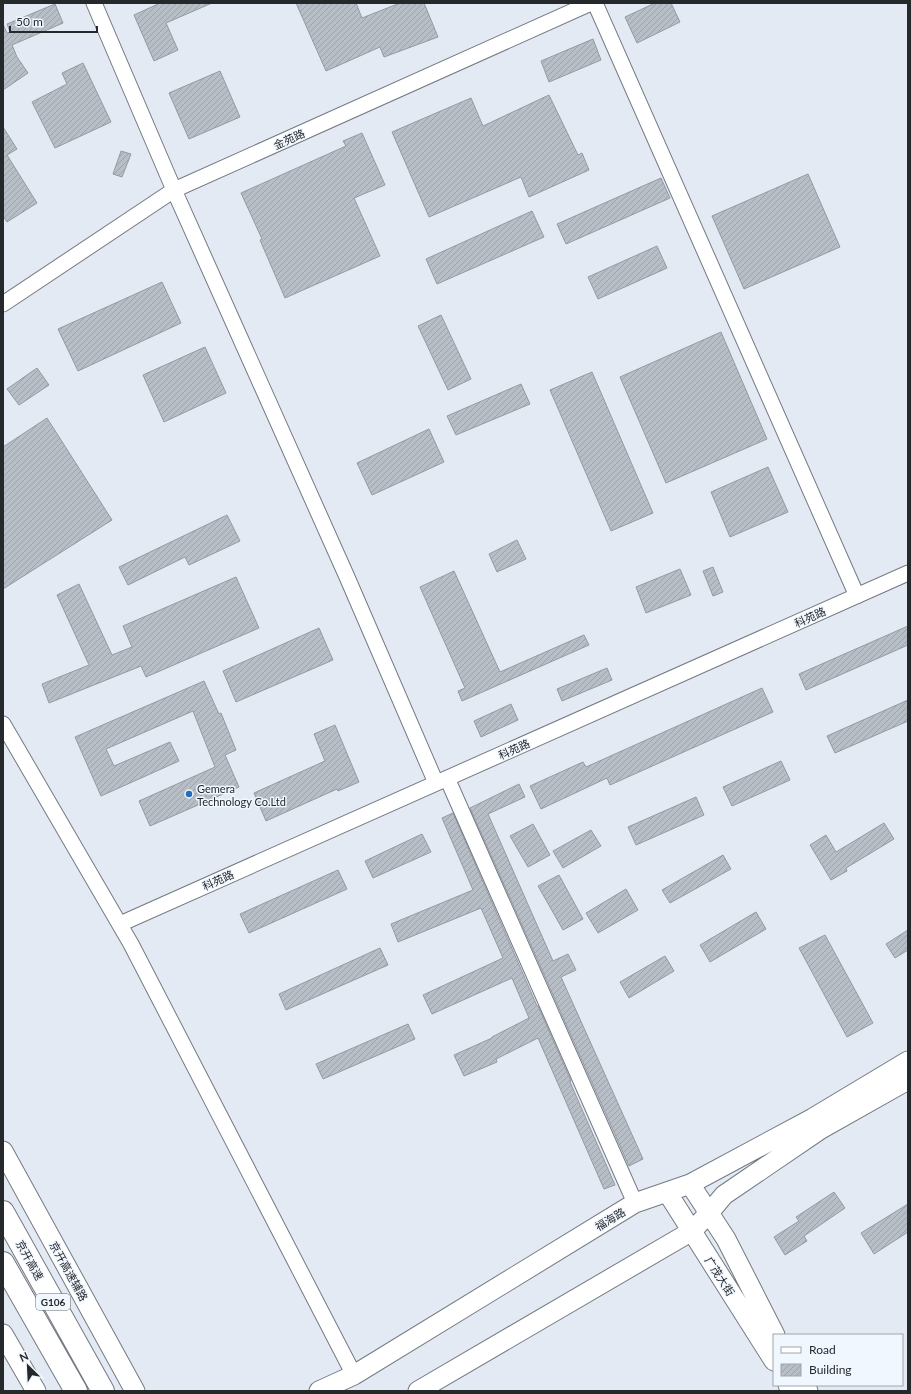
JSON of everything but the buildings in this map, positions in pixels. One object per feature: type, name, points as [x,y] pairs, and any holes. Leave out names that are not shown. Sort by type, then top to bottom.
[{"type":"highway","name":"京开高速","points":[[3,1212],[103,1391]]},
{"type":"highway","name":"G106","points":[[3,1263],[76,1391]]},
{"type":"main road","name":"福海路","points":[[319,1391],[354,1375],[635,1203],[690,1184],[813,1118],[908,1061]]},
{"type":"main road","points":[[418,1391],[692,1231],[724,1195],[821,1129],[908,1080]]},
{"type":"main road","name":"京开高速辅路","points":[[3,1151],[135,1391]]},
{"type":"main road","name":"广茂大街","points":[[690,1184],[726,1239],[774,1334]]},
{"type":"main road","name":"广茂大街","points":[[667,1192],[773,1359]]},
{"type":"main road","points":[[3,1334],[36,1391]]},
{"type":"street","points":[[94,3],[174,190],[344,570],[635,1203]]},
{"type":"street","name":"金苑路","points":[[3,304],[174,190],[591,3]]},
{"type":"street","points":[[595,3],[857,596]]},
{"type":"street","name":"科苑路","points":[[120,924],[908,573]]},
{"type":"street","points":[[3,724],[132,944],[354,1375]]},
{"type":"place","name":"Gemera Technology Co.Ltd","points":[[189,794]]}]
